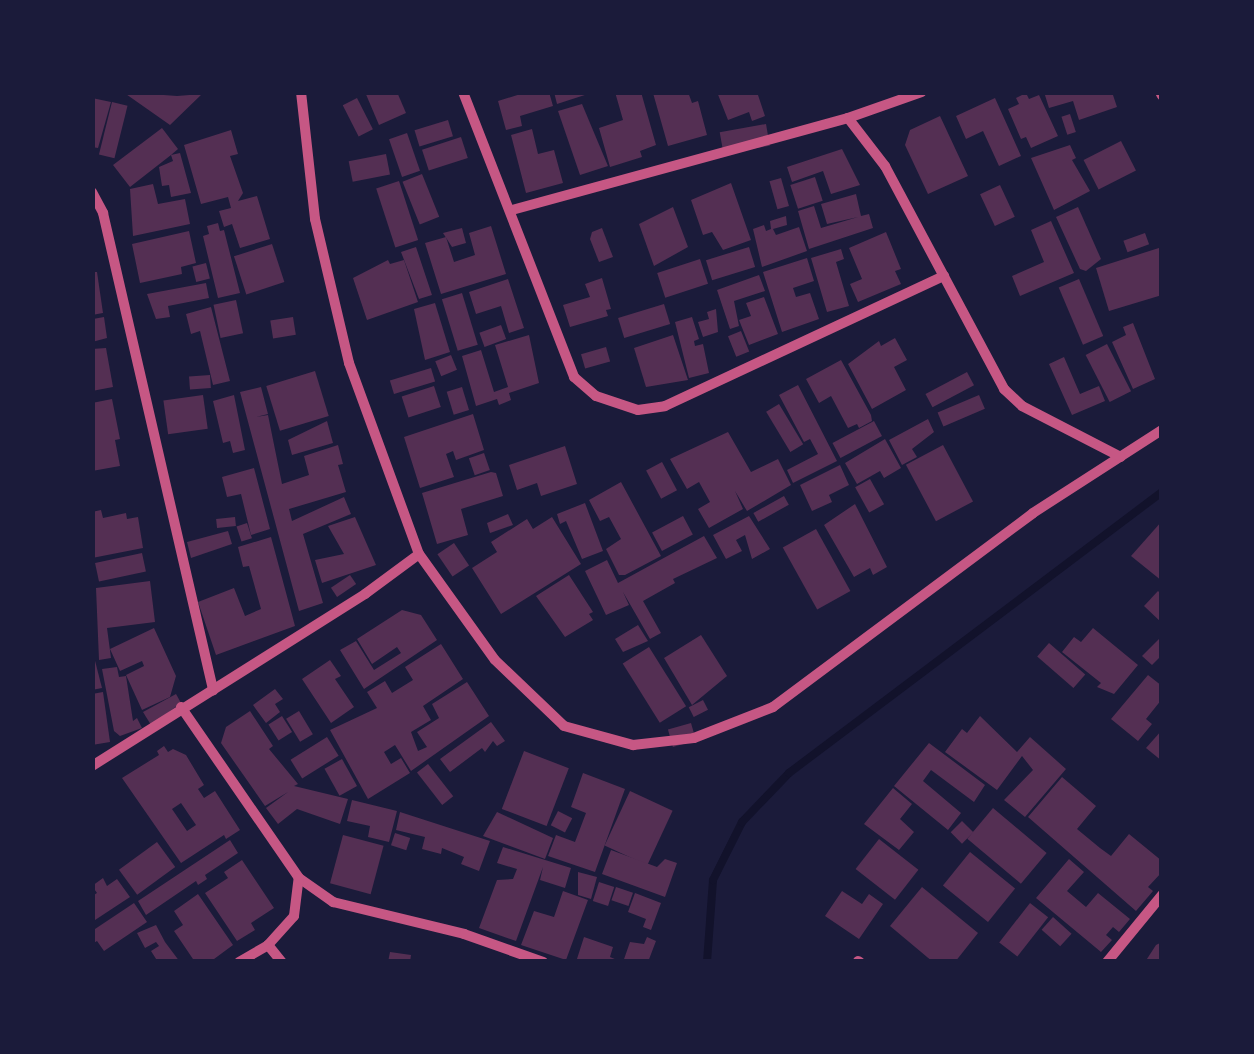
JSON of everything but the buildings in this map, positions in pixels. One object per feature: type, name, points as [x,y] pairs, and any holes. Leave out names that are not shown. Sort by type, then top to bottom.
[{"type":"street","points":[[301,92],[315,219],[349,363],[419,554],[495,660],[564,726],[632,745],[694,738],[774,707],[1033,513],[1160,433]]},
{"type":"street","points":[[462,92],[512,210],[574,377],[596,396],[638,410],[665,406],[944,276]]},
{"type":"street","points":[[512,210],[848,118],[922,92]]},
{"type":"street","points":[[848,118],[885,166],[1004,389],[1022,406],[1121,457]]},
{"type":"street","points":[[92,192],[103,213],[213,690]]},
{"type":"street","points":[[92,766],[364,594],[419,554]]},
{"type":"street","points":[[181,707],[299,878],[334,902],[464,934],[543,962]]},
{"type":"street","points":[[239,962],[268,945],[294,916],[299,878]]},
{"type":"street","points":[[1107,962],[1162,895]]},
{"type":"street","points":[[268,945],[282,962]]},
{"type":"waterway","points":[[707,962],[713,880],[742,822],[789,773],[1162,492]]}]
